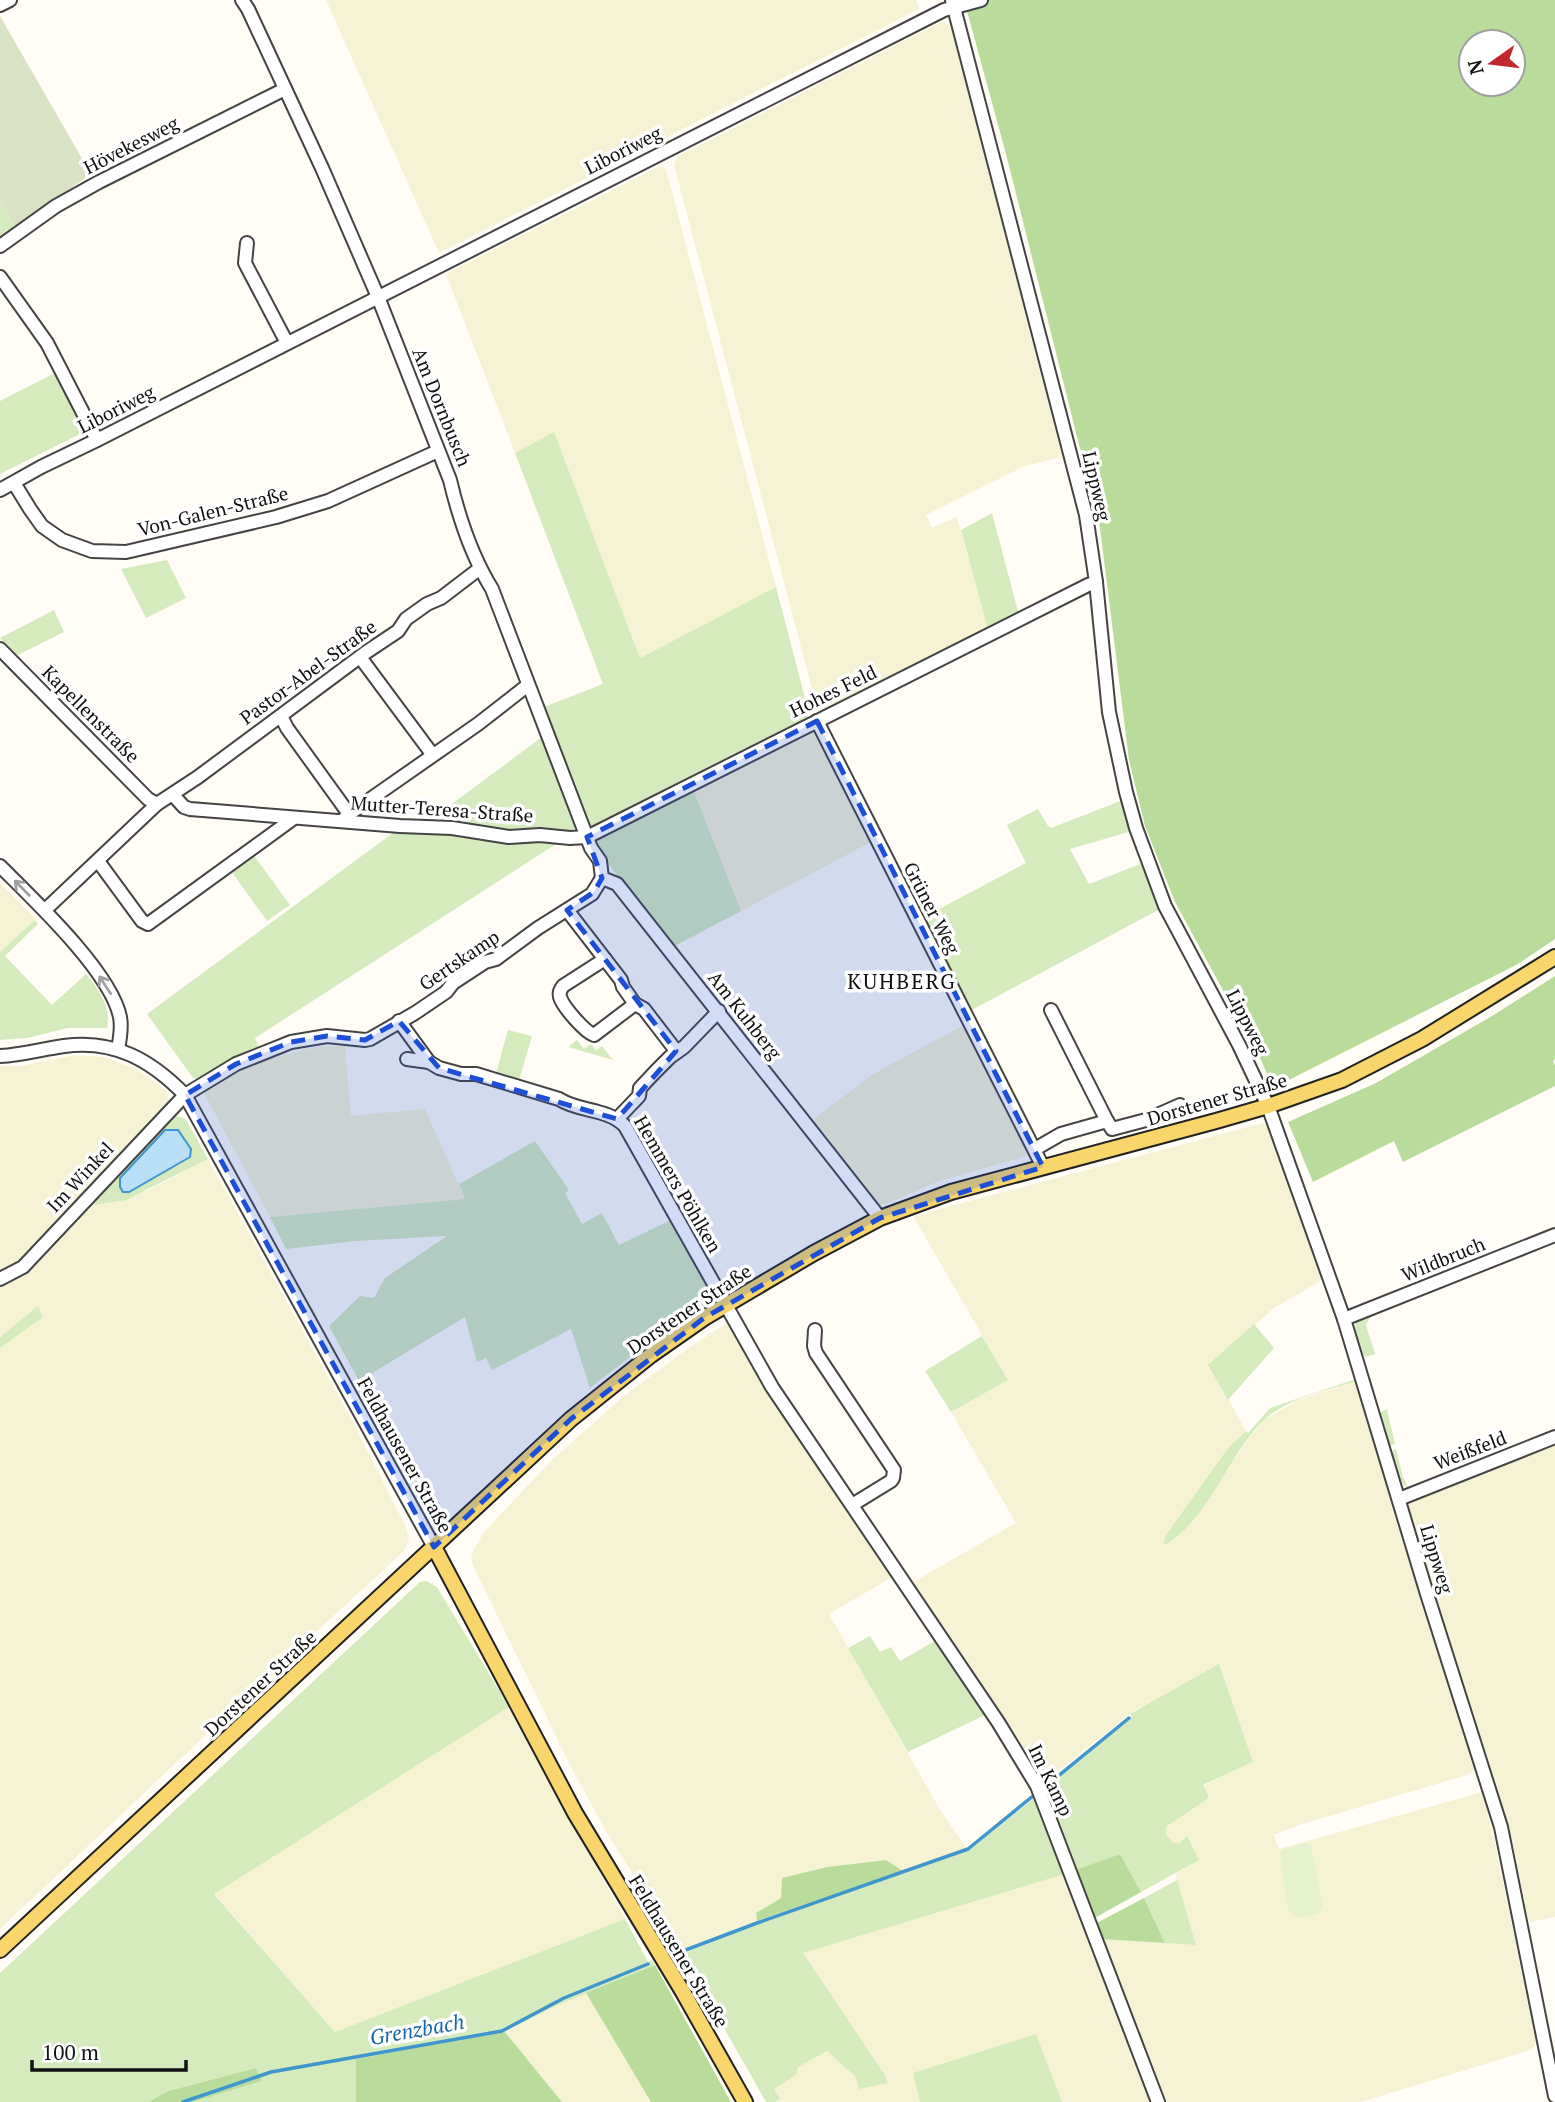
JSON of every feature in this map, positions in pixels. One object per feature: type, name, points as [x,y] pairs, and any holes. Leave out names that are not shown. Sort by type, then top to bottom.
[{"type":"main road","name":"Dorstener Straße","points":[[0,1950],[571,1419],[651,1355],[725,1305],[880,1218],[951,1192],[1268,1106],[1342,1080],[1422,1039],[1555,957]]},
{"type":"main road","name":"Feldhausener Straße","points":[[434,1547],[575,1813],[683,1992],[744,2102]]},
{"type":"street","points":[[0,5],[10,0]]},
{"type":"street","name":"Am Dornbusch","points":[[242,0],[322,168],[378,297],[450,480],[457,510],[479,569],[492,589],[587,837]]},
{"type":"street","name":"Liboriweg","points":[[0,490],[953,3],[981,0]]},
{"type":"street","name":"Lippweg","points":[[953,3],[1086,515],[1111,722],[1136,828],[1165,906],[1244,1054],[1268,1106],[1345,1319],[1427,1594],[1501,1827],[1550,2050],[1555,2096]]},
{"type":"street","name":"Hövekesweg","points":[[0,246],[37,218],[80,192],[285,89]]},
{"type":"street","points":[[247,243],[245,263],[287,343]]},
{"type":"street","points":[[0,277],[47,342],[97,440]]},
{"type":"street","name":"Von-Galen-Straße","points":[[14,483],[42,526],[62,540],[92,551],[126,552],[328,502],[438,451]]},
{"type":"street","name":"Pastor-Abel-Straße","points":[[157,804],[398,631],[406,619],[479,569]]},
{"type":"street","name":"Hohes Feld","points":[[587,837],[1096,582]]},
{"type":"street","name":"Kapellenstraße","points":[[0,649],[148,799],[157,804]]},
{"type":"street","points":[[360,657],[432,754]]},
{"type":"street","points":[[281,716],[286,728],[346,817],[478,724],[528,685]]},
{"type":"street","name":"Grüner Weg","points":[[817,721],[1043,1167]]},
{"type":"street","name":"Mutter-Teresa-Straße","points":[[173,795],[184,807],[190,809],[294,818],[346,817],[509,837],[587,837]]},
{"type":"street","points":[[45,910],[157,804]]},
{"type":"street","points":[[97,860],[142,921],[148,924],[294,818]]},
{"type":"street","points":[[587,837],[601,864],[602,878]]},
{"type":"street","points":[[0,866],[45,910],[111,993],[120,1017],[118,1049]]},
{"type":"street","name":"Gertskamp","points":[[370,1039],[415,1013],[446,992],[453,983],[485,962],[496,959],[538,928],[592,894],[602,878]]},
{"type":"street","name":"Am Kuhberg","points":[[602,878],[617,884],[880,1218]]},
{"type":"street","points":[[567,910],[621,980],[635,1004],[644,1009],[677,1052]]},
{"type":"street","points":[[605,959],[563,986],[560,993],[562,1000],[586,1032],[594,1035],[635,1004]]},
{"type":"street","points":[[1051,1010],[1112,1129],[1146,1120],[1180,1105]]},
{"type":"street","name":"Hemmers Pöhlken","points":[[617,1119],[639,1096],[640,1088],[719,1011]]},
{"type":"street","points":[[400,1021],[429,1062]]},
{"type":"street","points":[[185,1094],[236,1064],[291,1042],[327,1036],[370,1039],[378,1049]]},
{"type":"street","name":"Feldhausener Straße","points":[[0,1056],[22,1055],[84,1044],[118,1049],[154,1066],[185,1094],[434,1547]]},
{"type":"street","name":"Hemmers Pöhlken","points":[[407,1059],[429,1062],[439,1068],[461,1074],[476,1074],[617,1119],[625,1126],[725,1305]]},
{"type":"street","name":"Im Winkel","points":[[0,1279],[23,1267],[185,1094]]},
{"type":"street","points":[[1035,1149],[1061,1134],[1107,1121]]},
{"type":"street","name":"Wildbruch","points":[[1345,1319],[1555,1235]]},
{"type":"street","name":"Im Kamp","points":[[725,1305],[772,1387],[998,1722],[1037,1786],[1158,2102]]},
{"type":"street","points":[[815,1330],[816,1353],[894,1470],[891,1481],[852,1505]]},
{"type":"street","name":"Weißfeld","points":[[1399,1499],[1555,1437]]},
{"type":"highlighted area","points":[[817,721],[1043,1167],[880,1218],[704,1318],[571,1419],[434,1547],[185,1095],[236,1064],[291,1042],[327,1036],[365,1040],[399,1021],[439,1068],[617,1119],[676,1051],[567,910],[594,892],[602,878],[587,837]]},
{"type":"shaded area","points":[[326,0],[916,0],[919,9],[439,253]]},
{"type":"shaded area","points":[[941,22],[951,25],[1062,457],[1025,466],[926,515],[932,528],[957,517],[988,630],[824,712],[817,708],[674,165],[678,156]]},
{"type":"shaded area","points":[[660,166],[666,169],[776,587],[640,658],[554,433],[515,453],[446,274]]},
{"type":"shaded area","points":[[808,730],[817,733],[871,842],[741,911],[693,789]]},
{"type":"shaded area","points":[[0,883],[36,919],[0,952]]},
{"type":"shaded area","points":[[964,1025],[1027,1149],[1027,1156],[939,1181],[881,1206],[818,1129],[815,1118],[873,1074]]},
{"type":"shaded area","points":[[322,1046],[345,1046],[351,1116],[425,1109],[465,1199],[270,1217],[204,1093],[261,1061]]},
{"type":"shaded area","points":[[75,1055],[103,1057],[134,1068],[167,1091],[169,1100],[18,1264],[0,1274],[0,1066],[20,1066]]},
{"type":"shaded area","points":[[1263,1123],[1271,1127],[1324,1279],[1274,1308],[1209,1365],[1246,1431],[1228,1448],[1164,1540],[1167,1544],[1186,1527],[1264,1420],[1299,1400],[1357,1381],[1395,1518],[1475,1770],[1467,1775],[1274,1835],[1279,1849],[1482,1792],[1536,2042],[1531,2050],[1361,2102],[1163,2102],[1100,1939],[1196,1945],[1175,1874],[1198,1860],[1186,1838],[1180,1843],[1173,1843],[1167,1838],[1166,1830],[1171,1822],[1209,1798],[1203,1786],[1253,1762],[1153,1703],[1130,1714],[1044,1782],[914,1587],[915,1581],[1016,1523],[951,1412],[1008,1380],[913,1216]]},
{"type":"shaded area","points":[[208,1159],[354,1424],[406,1527],[409,1541],[403,1552],[0,1929],[0,1348],[43,1317],[37,1307],[0,1337],[0,1286],[25,1272],[86,1206],[149,1190]]},
{"type":"shaded area","points":[[727,1323],[732,1323],[894,1576],[829,1614],[939,1808],[967,1849],[903,1871],[886,1860],[827,1867],[782,1878],[781,1898],[756,1913],[757,1921],[681,1950],[607,1833],[572,1769],[473,1566],[471,1555],[484,1532],[553,1459],[624,1396]]},
{"type":"shaded area","points":[[1555,1444],[1555,1917],[1529,1922],[1512,1840],[1405,1504]]},
{"type":"shaded area","points":[[509,1707],[625,1919],[335,2032],[214,1893]]},
{"type":"shaded area","points":[[1065,1874],[1153,2102],[1062,2102],[1036,2034],[914,2073],[920,2102],[775,2102],[780,2099],[774,2089],[795,2075],[798,2067],[827,2051],[857,2077],[888,2083],[802,1953]]},
{"type":"shaded area","points":[[586,1993],[651,2102],[562,2102],[505,2032]]},
{"type":"green space","points":[[964,0],[1555,0],[1555,939],[1518,964],[1277,1086],[1271,1084],[1262,1062],[1175,902],[1145,826],[1129,760],[1100,528],[1006,154]]},
{"type":"green space","points":[[0,16],[88,169],[85,178],[16,228],[0,202]]},
{"type":"green space","points":[[0,202],[16,228],[0,239]]},
{"type":"green space","points":[[55,373],[82,425],[80,434],[0,474],[0,401]]},
{"type":"green space","points":[[554,432],[640,658],[776,587],[809,713],[805,722],[594,828],[589,825],[544,707],[603,684],[515,453]]},
{"type":"green space","points":[[992,513],[1019,615],[988,630],[961,530]]},
{"type":"green space","points":[[167,560],[186,598],[146,618],[121,569]]},
{"type":"green space","points":[[54,610],[64,632],[16,656],[0,638]]},
{"type":"green space","points":[[542,737],[575,827],[569,835],[425,824]]},
{"type":"green space","points":[[693,789],[741,911],[673,947],[595,847],[601,835]]},
{"type":"green space","points":[[1123,800],[1132,831],[1070,849],[1089,884],[1143,863],[1162,908],[968,1012],[922,918],[1026,863],[1007,825],[1038,809],[1051,828]]},
{"type":"green space","points":[[397,830],[556,844],[255,1038],[260,1049],[199,1079],[193,1078],[147,1014]]},
{"type":"green space","points":[[253,854],[290,905],[267,921],[231,871]]},
{"type":"green space","points":[[35,920],[38,924],[5,956],[52,1005],[86,974],[106,1006],[107,1028],[68,1028],[27,1038],[0,1040],[0,952]]},
{"type":"green space","points":[[1555,976],[1555,1086],[1403,1162],[1394,1141],[1313,1182],[1288,1122],[1376,1083]]},
{"type":"green space","points":[[508,1030],[532,1036],[518,1084],[495,1077]]},
{"type":"green space","points":[[577,1040],[584,1049],[591,1044],[596,1050],[602,1046],[613,1060],[568,1047]]},
{"type":"green space","points":[[173,1116],[185,1118],[208,1159],[126,1200],[86,1206]]},
{"type":"green space","points":[[535,1141],[569,1190],[565,1193],[582,1224],[602,1213],[619,1245],[671,1220],[712,1293],[590,1388],[571,1329],[492,1370],[486,1358],[477,1362],[465,1317],[359,1381],[329,1326],[360,1296],[374,1298],[385,1278],[447,1236],[356,1241],[286,1249],[270,1217],[465,1199],[459,1184]]},
{"type":"green space","points":[[38,1306],[43,1317],[0,1348],[0,1337]]},
{"type":"green space","points":[[1372,1315],[1366,1325],[1375,1354],[1366,1357],[1358,1345],[1356,1324],[1357,1320]]},
{"type":"green space","points":[[1254,1324],[1274,1348],[1228,1400],[1208,1365]]},
{"type":"green space","points":[[982,1336],[1008,1380],[951,1412],[925,1371]]},
{"type":"green space","points":[[1356,1379],[1357,1381],[1283,1406],[1263,1421],[1195,1518],[1182,1532],[1167,1544],[1163,1544],[1166,1535],[1228,1448],[1246,1431],[1248,1433],[1270,1408]]},
{"type":"green space","points":[[1387,1409],[1395,1444],[1390,1446],[1381,1414]]},
{"type":"green space","points":[[1396,1449],[1408,1488],[1399,1481],[1390,1452]]},
{"type":"green space","points":[[426,1581],[437,1587],[509,1707],[214,1894],[335,2032],[625,1919],[648,1962],[652,1960],[655,1965],[556,2006],[502,2033],[356,2059],[356,2102],[193,2102],[261,2081],[256,2068],[168,2091],[148,2102],[0,2102],[0,1973],[420,1582]]},
{"type":"green space","points":[[870,1636],[880,1652],[891,1647],[900,1661],[938,1639],[987,1714],[908,1752],[848,1648]]},
{"type":"green space","points":[[1219,1664],[1253,1762],[1203,1785],[1209,1798],[1167,1826],[1166,1834],[1173,1843],[1180,1843],[1187,1836],[1199,1860],[1141,1892],[1120,1854],[1075,1870],[1046,1787],[1132,1717],[1130,1714]]},
{"type":"green space","points":[[1034,1798],[1065,1874],[803,1953],[888,2083],[859,2089],[856,2077],[827,2051],[798,2067],[796,2075],[774,2089],[780,2099],[766,2102],[682,1954],[757,1924],[969,1850]]},
{"type":"green space","points":[[1311,1844],[1323,1906],[1319,1913],[1296,1918],[1288,1909],[1280,1856],[1282,1850]]},
{"type":"green space","points":[[1120,1854],[1141,1892],[1093,1919],[1075,1870]]},
{"type":"green space","points":[[886,1860],[903,1871],[757,1921],[756,1913],[781,1898],[782,1878],[827,1867]]},
{"type":"green space","points":[[1177,1880],[1196,1945],[1165,1943],[1144,1898]]},
{"type":"green space","points":[[1144,1898],[1165,1943],[1100,1939],[1095,1924]]},
{"type":"green space","points":[[655,1965],[731,2102],[651,2102],[586,1993]]},
{"type":"green space","points":[[505,2032],[562,2102],[356,2102],[356,2059]]},
{"type":"green space","points":[[1036,2034],[1062,2102],[920,2102],[913,2073]]},
{"type":"green space","points":[[256,2068],[262,2081],[193,2102],[148,2102],[168,2091]]},
{"type":"water","points":[[165,1130],[178,1130],[191,1149],[190,1157],[129,1192],[123,1192],[120,1178]]},
{"type":"waterway","name":"Grenzbach","points":[[1046,1786],[1129,1718]]},
{"type":"waterway","name":"Grenzbach","points":[[683,1951],[968,1849],[1033,1796]]},
{"type":"waterway","name":"Grenzbach","points":[[183,2102],[271,2072],[502,2031],[564,1998],[648,1964]]},
{"type":"district","name":"KUHBERG","points":[[902,982]]}]
